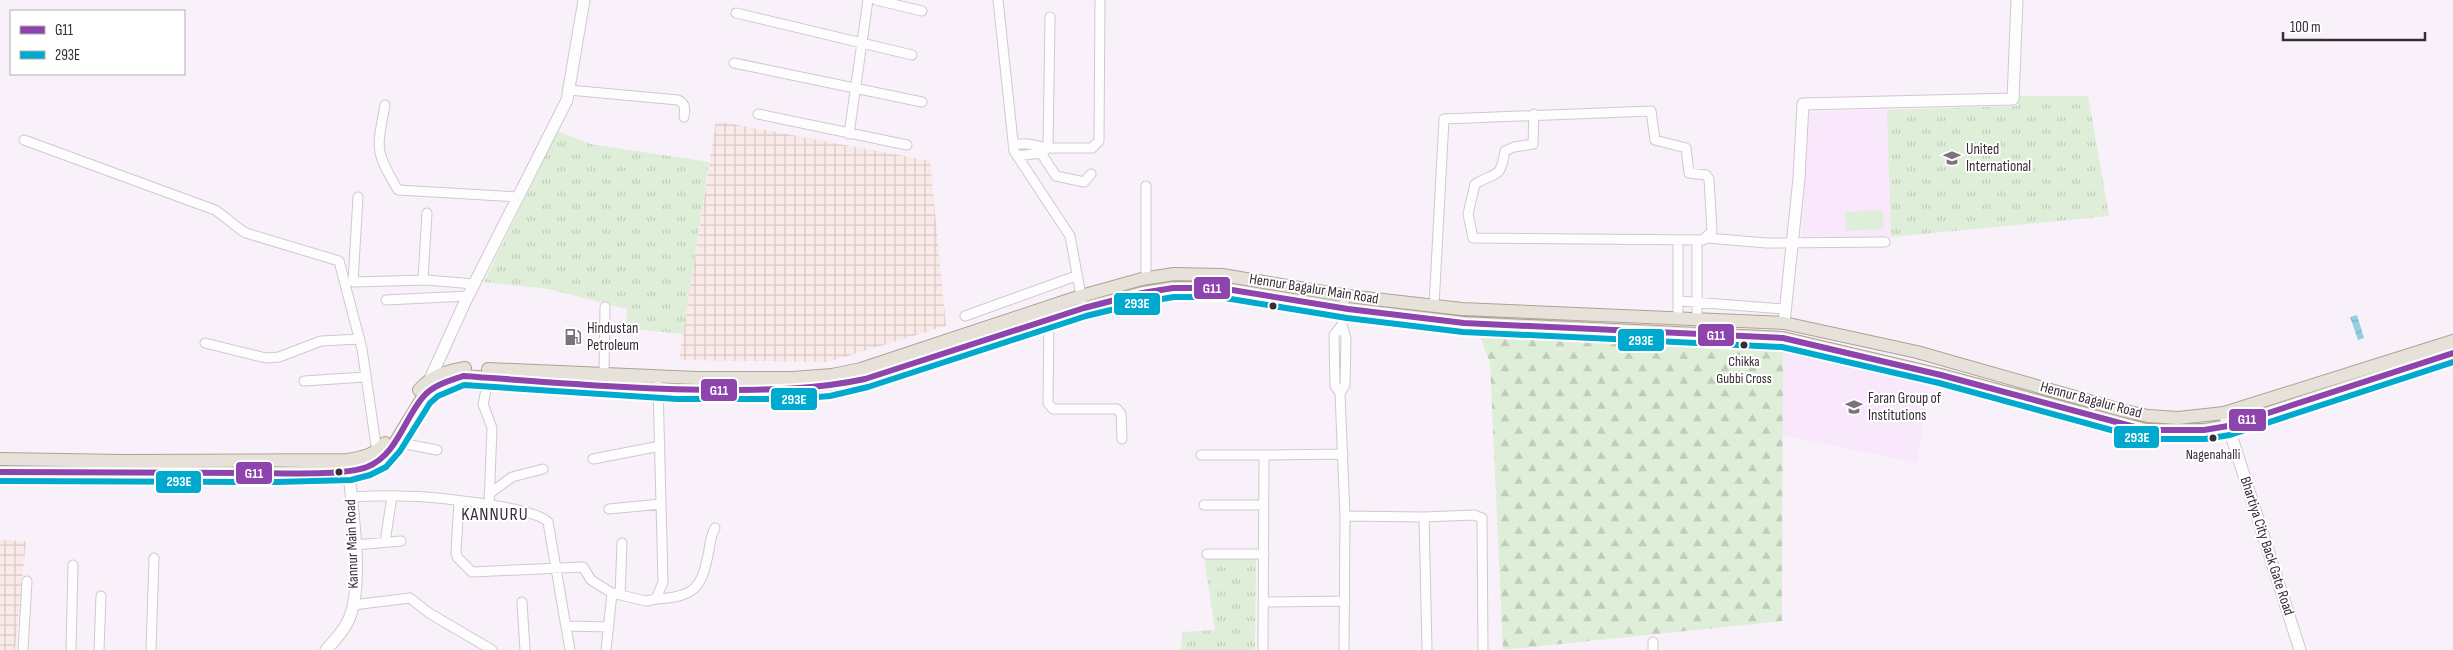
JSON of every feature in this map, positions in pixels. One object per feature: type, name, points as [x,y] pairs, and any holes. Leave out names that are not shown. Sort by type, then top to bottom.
[{"type":"main road","points":[[432,383],[468,296],[567,100],[584,0]]},
{"type":"main road","points":[[1784,323],[1799,178],[1803,104],[2013,99],[2017,0]]},
{"type":"main road","name":"Hennur Bagalur Main Road","points":[[0,459],[348,465],[367,467],[380,460],[395,442],[412,412],[432,383],[464,376],[576,378],[604,375],[658,383],[832,375],[861,369],[1082,302],[1146,278],[1174,274],[1222,275],[1345,295],[1462,309],[1784,323]]},
{"type":"main road","name":"Hennur Bagalur Main Road","points":[[0,472],[276,473],[348,465],[377,452],[389,438],[408,404],[448,371],[465,368],[576,378],[793,390],[829,387],[865,380],[1049,319],[1082,302],[1173,288],[1220,288],[1344,309],[1464,323],[1783,338]]},
{"type":"main road","name":"Hennur Bagalur Road","points":[[1784,323],[1917,352],[2148,416],[2178,418],[2224,414],[2453,340]]},
{"type":"main road","name":"Hennur Bagalur Road","points":[[1783,338],[1941,375],[2146,430],[2204,430],[2228,426],[2453,353]]},
{"type":"main road","name":"Bhartiya City Back Gate Road","points":[[2224,414],[2300,650]]},
{"type":"main road","name":"Kannur Main Road","points":[[326,650],[348,622],[353,605],[355,545],[348,465]]},
{"type":"street","points":[[849,134],[868,0]]},
{"type":"street","points":[[876,0],[922,11]]},
{"type":"street","points":[[998,0],[1013,144],[1017,156],[1070,236],[1082,302]]},
{"type":"street","points":[[1017,156],[1044,151],[1088,149],[1095,147],[1099,141],[1100,0]]},
{"type":"street","points":[[736,13],[912,55]]},
{"type":"street","points":[[1050,17],[1044,151],[1056,176],[1084,182],[1088,180],[1091,174]]},
{"type":"street","points":[[734,63],[922,102]]},
{"type":"street","points":[[569,90],[678,100],[683,103],[685,108],[684,117]]},
{"type":"street","points":[[385,105],[378,146],[384,166],[398,190],[518,198]]},
{"type":"street","points":[[1434,306],[1444,119],[1534,114],[1651,111],[1655,140],[1686,148],[1689,173],[1706,175],[1709,179],[1712,231],[1708,238]]},
{"type":"street","points":[[758,114],[907,145]]},
{"type":"street","points":[[1534,114],[1533,144],[1514,147],[1505,151],[1501,170],[1495,176],[1475,184],[1468,214],[1473,238],[1697,240],[1708,238],[1792,243],[1885,242]]},
{"type":"street","points":[[24,140],[215,210],[223,215],[232,225],[246,233],[339,261],[360,339],[377,452]]},
{"type":"street","points":[[1013,144],[1028,144],[1044,151]]},
{"type":"street","points":[[1146,186],[1146,278]]},
{"type":"street","points":[[358,197],[353,282],[423,280],[474,284]]},
{"type":"street","points":[[423,280],[427,213]]},
{"type":"street","points":[[1678,240],[1680,300],[1678,319]]},
{"type":"street","points":[[1697,240],[1697,319]]},
{"type":"street","points":[[965,316],[1076,276]]},
{"type":"street","points":[[1344,650],[1345,516],[1340,393],[1345,385],[1346,338],[1342,325],[1345,295]]},
{"type":"street","points":[[386,300],[468,296]]},
{"type":"street","points":[[1680,300],[1784,309]]},
{"type":"street","points":[[604,375],[605,307]]},
{"type":"street","points":[[1049,319],[1048,403],[1053,409],[1058,410],[1116,409],[1121,414],[1122,440]]},
{"type":"street","points":[[1783,338],[1784,323]]},
{"type":"street","points":[[205,343],[266,358],[279,357],[321,341],[360,339]]},
{"type":"street","points":[[304,381],[365,377]]},
{"type":"street","points":[[489,377],[483,404],[492,428],[489,505]]},
{"type":"street","points":[[656,599],[663,582],[658,383]]},
{"type":"street","points":[[395,442],[437,450]]},
{"type":"street","points":[[593,460],[660,446]]},
{"type":"street","points":[[1201,455],[1343,454]]},
{"type":"street","points":[[1263,650],[1264,455]]},
{"type":"street","points":[[489,494],[512,477],[543,469]]},
{"type":"street","points":[[385,542],[392,496]]},
{"type":"street","points":[[351,497],[392,496],[489,505],[543,517],[548,522],[570,650]]},
{"type":"street","points":[[459,502],[456,552],[457,557],[472,572],[583,567],[591,580],[616,594],[646,601],[674,598],[690,592],[700,584],[712,534],[716,528]]},
{"type":"street","points":[[610,509],[661,504]]},
{"type":"street","points":[[1204,505],[1263,505]]},
{"type":"street","points":[[1345,516],[1424,517],[1474,515],[1482,518],[1483,650]]},
{"type":"street","points":[[1424,517],[1427,650]]},
{"type":"street","points":[[355,545],[401,541]]},
{"type":"street","points":[[606,650],[616,594],[622,543]]},
{"type":"street","points":[[1207,554],[1264,554]]},
{"type":"street","points":[[152,650],[154,558]]},
{"type":"street","points":[[71,650],[73,565]]},
{"type":"street","points":[[23,650],[27,582]]},
{"type":"street","points":[[99,650],[101,596]]},
{"type":"street","points":[[353,605],[410,598],[428,613],[492,650]]},
{"type":"street","points":[[1263,602],[1345,601]]},
{"type":"street","points":[[522,602],[525,650]]},
{"type":"street","points":[[566,626],[609,627]]},
{"type":"shaded area","name":"United International","points":[[2088,96],[2109,216],[1801,244],[1808,112],[2017,106]]},
{"type":"shaded area","points":[[716,121],[930,161],[946,326],[828,362],[679,360]]},
{"type":"shaded area","name":"Faran Group of Institutions","points":[[1783,347],[1930,380],[1917,463],[1782,435]]},
{"type":"shaded area","points":[[0,540],[26,541],[15,650],[0,650]]},
{"type":"green space","name":"United International","points":[[2017,96],[2088,96],[2109,216],[1891,237],[1887,110],[2017,106]]},
{"type":"green space","points":[[558,131],[590,144],[709,162],[683,334],[626,328],[627,309],[548,289],[484,282]]},
{"type":"green space","points":[[1883,210],[1884,229],[1846,231],[1845,212]]},
{"type":"green space","points":[[1479,334],[1783,347],[1782,621],[1503,650],[1490,363]]},
{"type":"green space","points":[[1204,557],[1256,558],[1255,650],[1181,650],[1182,632],[1215,630]]},
{"type":"water","points":[[2357,315],[2364,338],[2358,340],[2350,317]]},
{"type":"transit line","name":"G11","points":[[0,472],[329,473],[357,470],[367,467],[386,454],[416,406],[427,393],[442,384],[463,376],[692,390],[778,389],[830,385],[865,379],[1084,308],[1142,293],[1173,288],[1220,288],[1348,309],[1464,323],[1783,338],[1941,375],[2146,430],[2204,430],[2228,426],[2453,353]]},
{"type":"transit line","name":"293E","points":[[0,481],[276,482],[351,480],[370,475],[386,467],[400,451],[430,403],[438,396],[464,385],[677,399],[793,399],[830,396],[868,387],[1086,316],[1174,297],[1219,297],[1347,318],[1463,332],[1782,347],[1939,383],[2144,439],[2205,439],[2230,435],[2453,362]]},
{"type":"place","name":"United International","points":[[1952,158]]},
{"type":"place","name":"Hindustan Petroleum","points":[[573,337]]},
{"type":"place","name":"Chikka Gubbi Cross","points":[[1744,345]]},
{"type":"place","name":"Faran Group of Institutions","points":[[1854,407]]},
{"type":"place","name":"Nagenahalli","points":[[2213,438]]},
{"type":"district","name":"KANNURU","points":[[495,514]]}]
